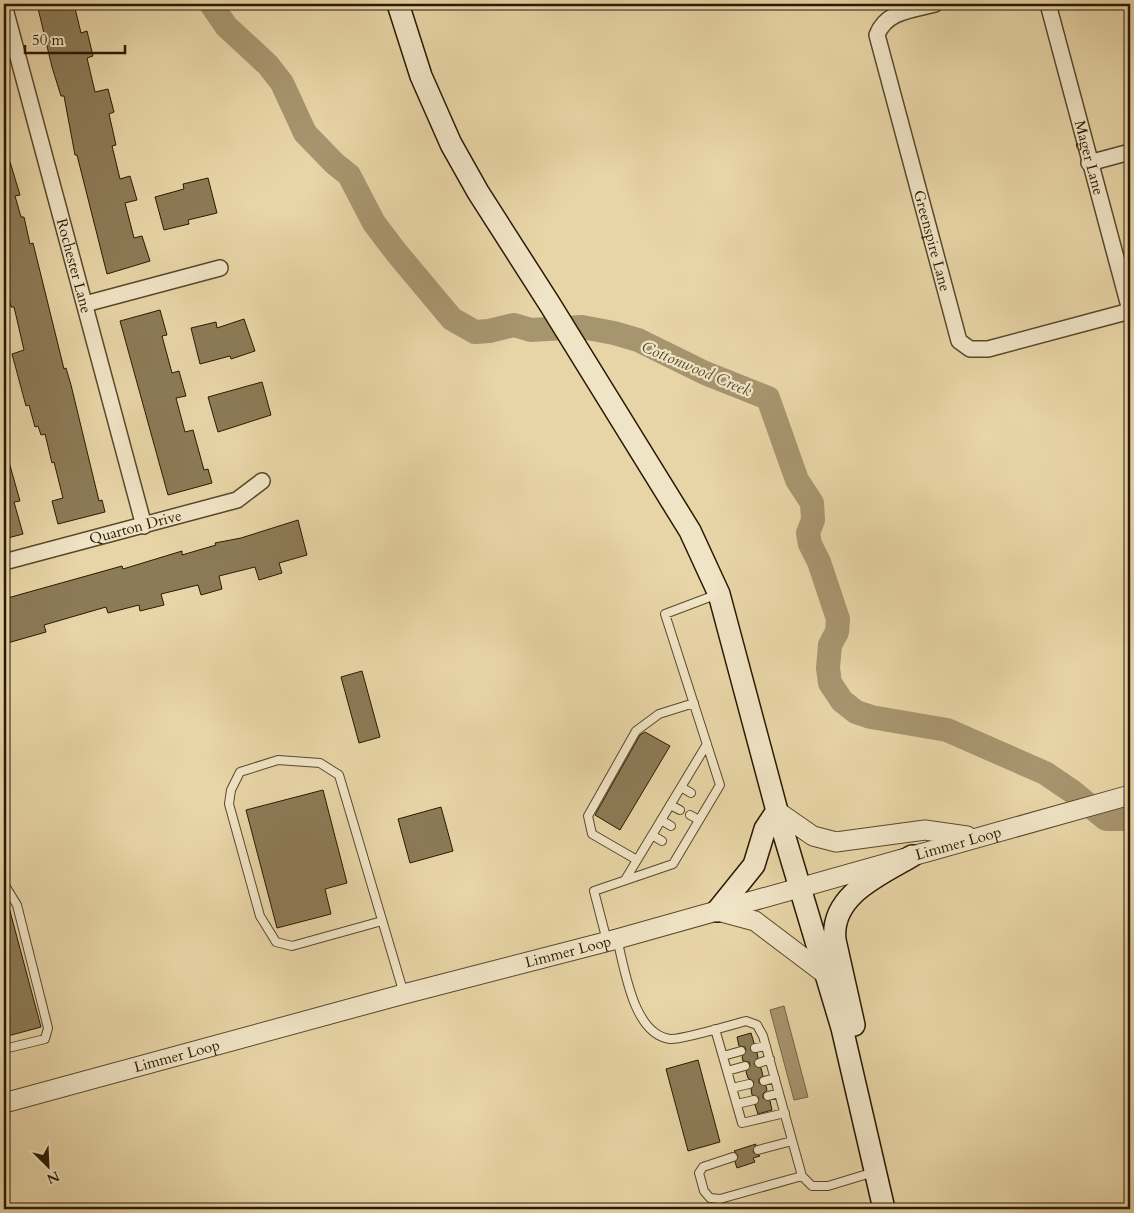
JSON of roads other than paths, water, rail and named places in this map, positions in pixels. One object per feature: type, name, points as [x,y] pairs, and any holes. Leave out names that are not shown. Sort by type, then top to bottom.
[{"type":"main road","points":[[398,4],[421,76],[451,144],[478,192],[550,302],[690,531],[719,594],[777,811],[825,974],[859,1099],[874,1172],[884,1209]]},
{"type":"main road","points":[[716,910],[754,865],[765,829],[777,811]]},
{"type":"main road","points":[[859,1099],[861,1057],[834,930],[837,919],[848,897],[912,856]]},
{"type":"street","name":"Greenspire Lane","points":[[935,4],[892,15],[881,24],[878,34],[959,341],[970,349],[988,349],[1130,310]]},
{"type":"street","name":"Mager Lane","points":[[1048,4],[1130,310]]},
{"type":"street","name":"Rochester Lane","points":[[4,5],[144,526]]},
{"type":"street","points":[[1089,162],[1130,152]]},
{"type":"street","points":[[85,304],[220,268]]},
{"type":"street","name":"Quarton Drive","points":[[4,562],[237,500],[262,481]]},
{"type":"street","name":"Limmer Loop","points":[[4,1103],[404,994],[612,940],[1130,795]]},
{"type":"street","points":[[777,811],[813,836],[836,842],[925,830],[975,837]]},
{"type":"street","points":[[716,910],[755,921],[825,974]]},
{"type":"lane","points":[[719,594],[665,614],[720,785],[673,864],[594,891],[638,1013],[652,1032],[671,1039],[746,1021],[757,1025],[766,1046],[802,1176],[812,1186],[828,1186],[874,1172]]},
{"type":"lane","points":[[637,860],[592,834],[588,816],[636,731],[659,714],[694,702]]},
{"type":"lane","points":[[625,880],[707,744]]},
{"type":"lane","points":[[382,921],[292,946],[276,942],[260,916],[229,804],[230,790],[240,772],[278,760],[320,763],[339,775],[404,994]]},
{"type":"lane","points":[[681,787],[691,793]]},
{"type":"lane","points":[[701,799],[709,804]]},
{"type":"lane","points":[[670,804],[680,810]]},
{"type":"lane","points":[[690,815],[699,820]]},
{"type":"lane","points":[[661,820],[671,826]]},
{"type":"lane","points":[[682,832],[690,836]]},
{"type":"lane","points":[[652,835],[662,841]]},
{"type":"lane","points":[[672,847],[681,852]]},
{"type":"lane","points":[[4,884],[17,905],[48,1028],[45,1039],[4,1048]]},
{"type":"lane","points":[[715,1029],[742,1122],[784,1113]]},
{"type":"lane","points":[[755,1048],[766,1046]]},
{"type":"lane","points":[[723,1056],[740,1052]]},
{"type":"lane","points":[[759,1063],[770,1060]]},
{"type":"lane","points":[[727,1071],[745,1066]]},
{"type":"lane","points":[[764,1081],[775,1078]]},
{"type":"lane","points":[[732,1088],[750,1084]]},
{"type":"lane","points":[[768,1096],[779,1094]]},
{"type":"lane","points":[[737,1104],[754,1100]]},
{"type":"lane","points":[[758,1150],[792,1141]]},
{"type":"lane","points":[[733,1157],[703,1167],[699,1173],[702,1186],[710,1198],[720,1199],[802,1176]]},
{"type":"waterway","name":"Cottonwood Creek","points":[[211,4],[226,26],[268,65],[282,83],[305,133],[334,163],[349,175],[374,223],[452,319],[475,332],[514,325],[531,330],[582,327],[614,333],[638,340],[705,373],[768,398],[797,480],[812,503],[813,520],[808,533],[810,544],[819,562],[838,619],[837,632],[830,645],[828,668],[830,683],[842,701],[856,712],[871,717],[947,730],[1045,773],[1073,792],[1106,819],[1130,819]]}]
